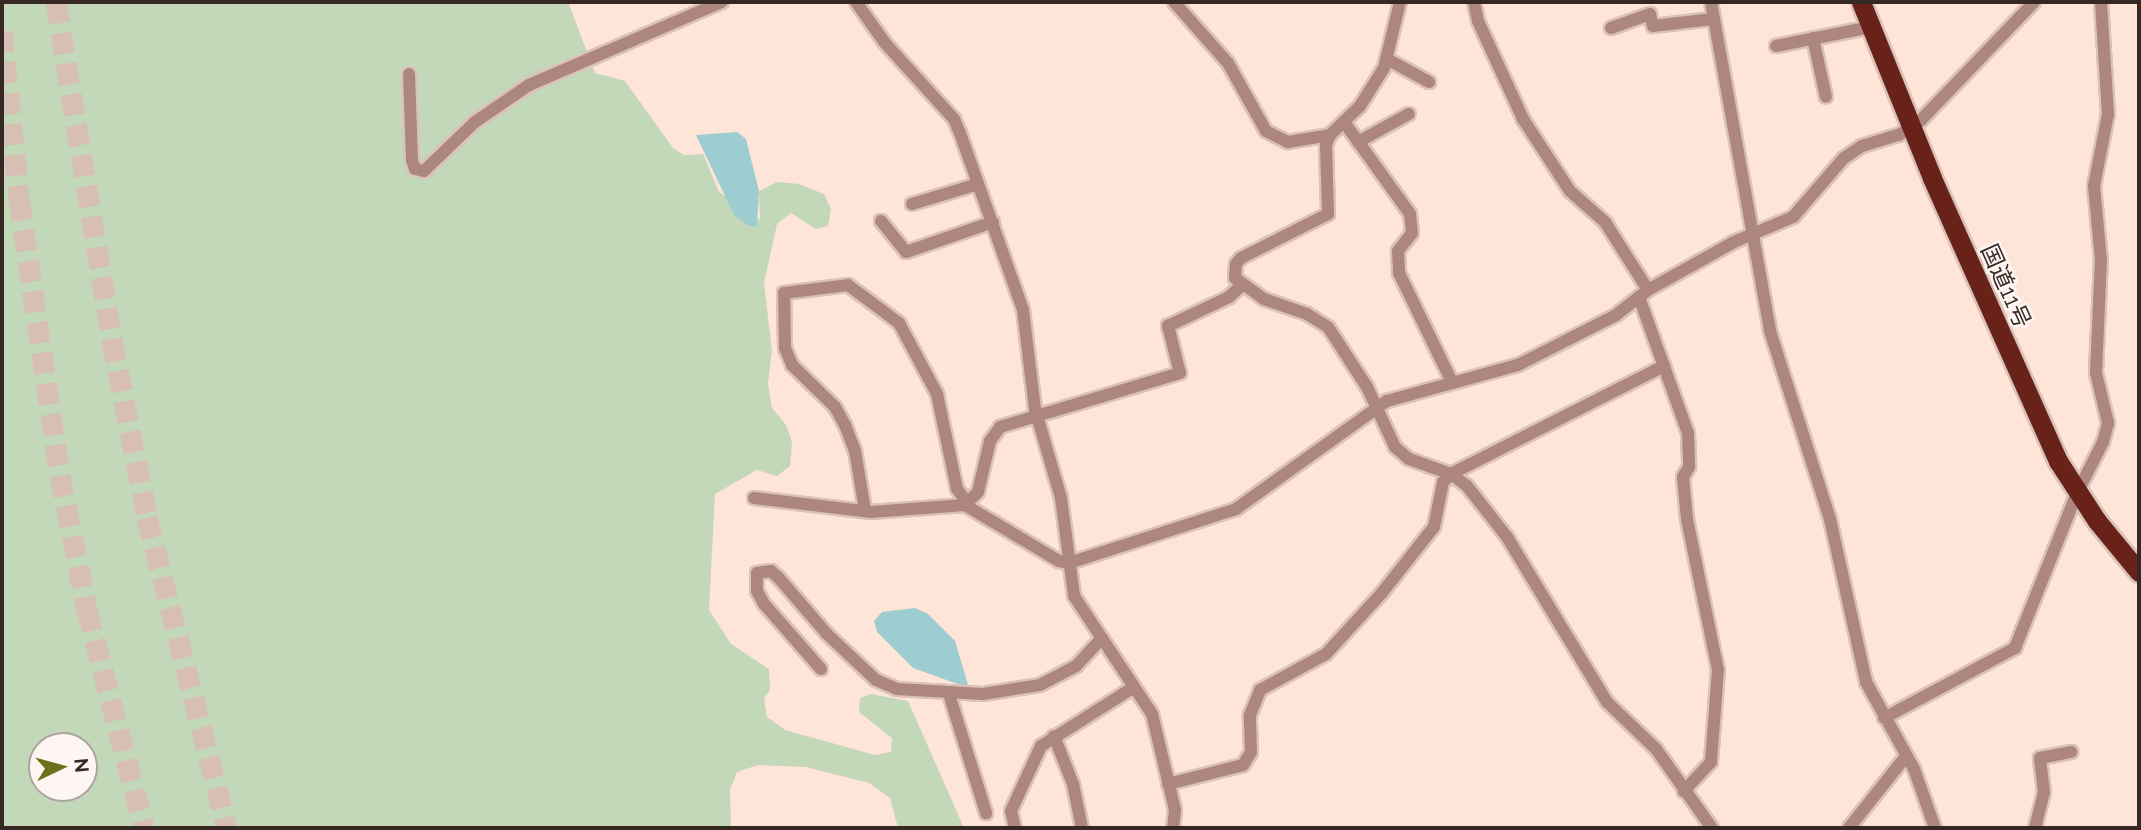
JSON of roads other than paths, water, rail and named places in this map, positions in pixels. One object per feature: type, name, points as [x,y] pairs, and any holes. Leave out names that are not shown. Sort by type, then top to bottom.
[{"type":"highway","name":"国道11号","points":[[1861,2],[1911,127],[2037,418],[2077,493],[2137,568]]},
{"type":"street","points":[[409,74],[412,160],[415,169],[424,171],[474,122],[528,85],[701,5],[722,2]]},
{"type":"street","points":[[856,2],[885,43],[954,120],[1023,310],[1036,414],[1061,498],[1074,596],[1152,714],[1168,784],[1173,828]]},
{"type":"street","points":[[1174,2],[1217,47],[1266,131],[1288,142],[1330,135],[1360,106],[1387,60],[1400,2]]},
{"type":"street","points":[[1474,2],[1478,21],[1523,119],[1570,191],[1605,222],[1644,294],[1664,366],[1688,433],[1689,467],[1684,477],[1686,519],[1705,595],[1719,682],[1711,762],[1684,791]]},
{"type":"street","points":[[1711,2],[1770,331],[1830,519],[1849,621],[1866,682],[1906,756],[1935,828]]},
{"type":"street","points":[[865,510],[855,451],[845,425],[835,407],[792,365],[785,348],[784,293],[848,285],[899,323],[937,394],[957,489],[965,503],[1059,561],[1069,563],[1236,509],[1387,401],[1518,365],[1616,315],[1644,294],[1751,234],[1793,217],[1853,152],[1911,127],[2034,2]]},
{"type":"street","points":[[1884,718],[2015,648],[2108,423],[2096,373],[2101,260],[2094,186],[2108,114],[2101,2]]},
{"type":"street","points":[[1611,28],[1650,13],[1653,26],[1713,19]]},
{"type":"street","points":[[1776,46],[1871,27]]},
{"type":"street","points":[[1813,38],[1826,97]]},
{"type":"street","points":[[1387,60],[1429,82]]},
{"type":"street","points":[[1358,142],[1409,114]]},
{"type":"street","points":[[1344,122],[1410,214],[1412,233],[1398,251],[1399,273],[1452,383]]},
{"type":"street","points":[[1330,135],[1325,171],[1328,214],[1241,258],[1236,264],[1235,278],[1241,286],[1328,327],[1377,409],[1395,447],[1423,466],[1451,474],[1467,486],[1507,537],[1607,702],[1656,749],[1712,828]]},
{"type":"street","points":[[912,204],[978,184]]},
{"type":"street","points":[[881,222],[906,251],[993,222]]},
{"type":"street","points":[[754,498],[865,510],[965,503],[978,492],[990,441],[1000,427],[1036,414],[1180,373],[1168,326],[1229,297],[1241,286]]},
{"type":"street","points":[[1168,784],[1243,765],[1251,752],[1250,715],[1260,690],[1326,654],[1381,594],[1434,527],[1443,482],[1451,474],[1664,366]]},
{"type":"street","points":[[821,669],[764,604],[757,591],[757,573],[771,571],[778,576],[827,634],[885,686],[949,694],[1040,685],[1076,666],[1102,638]]},
{"type":"street","points":[[1014,828],[1010,811],[1041,746],[1134,687]]},
{"type":"street","points":[[949,694],[986,813]]},
{"type":"street","points":[[1054,736],[1073,784],[1082,828]]},
{"type":"street","points":[[2035,828],[2044,792],[2040,758],[2071,752]]},
{"type":"street","points":[[1849,828],[1906,756]]},
{"type":"water","points":[[737,132],[746,139],[759,191],[757,226],[749,226],[734,215],[696,135]]},
{"type":"water","points":[[915,608],[928,614],[955,641],[969,688],[913,668],[877,632],[874,621],[882,612]]},
{"type":"tunnel","points":[[56,2],[112,340],[147,517],[227,828]]},
{"type":"tunnel","points":[[2,31],[19,199],[60,475],[87,610],[144,828]]}]
